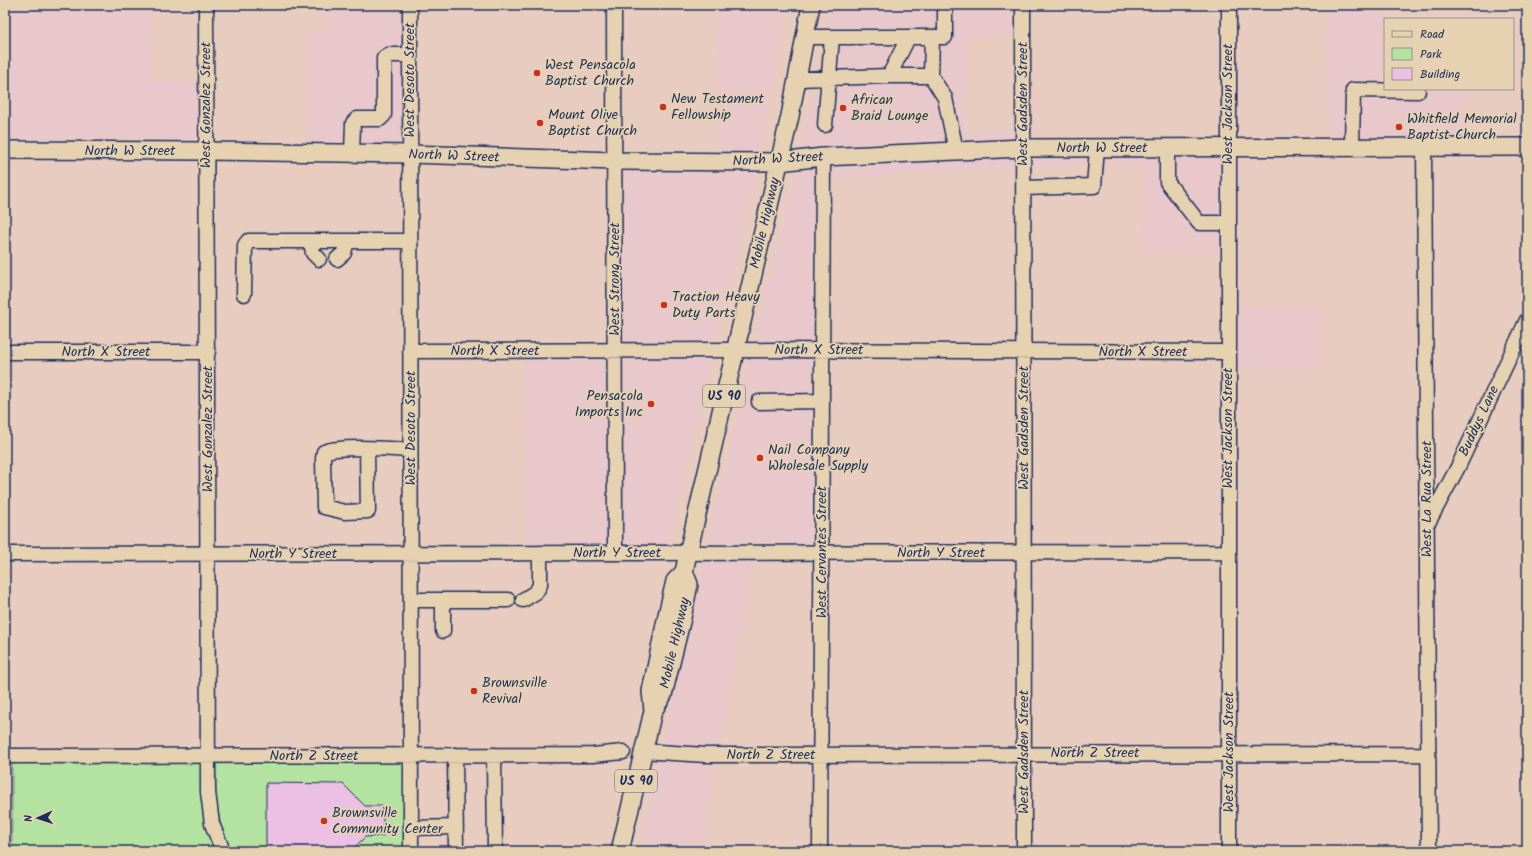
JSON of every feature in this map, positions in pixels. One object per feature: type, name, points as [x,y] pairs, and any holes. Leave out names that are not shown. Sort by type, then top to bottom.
[{"type":"main road","name":"US 90","points":[[806,37],[811,5]]},
{"type":"main road","name":"Mobile Highway","points":[[620,851],[642,751],[653,711],[651,691],[667,615],[675,581],[684,572],[798,79],[806,37]]},
{"type":"main road","name":"North W Street","points":[[5,150],[352,153],[614,161],[779,162],[823,157],[1023,148],[1527,147]]},
{"type":"street","name":"West Gonzalez Street","points":[[206,5],[208,792],[211,816],[223,851]]},
{"type":"street","name":"West Desoto Street","points":[[410,5],[411,851]]},
{"type":"street","name":"West Strong Street","points":[[614,5],[615,553]]},
{"type":"street","points":[[806,37],[945,37],[945,5]]},
{"type":"street","name":"West Gadsden Street","points":[[1023,5],[1024,851]]},
{"type":"street","name":"West Jackson Street","points":[[1229,5],[1229,851]]},
{"type":"street","points":[[932,37],[931,76],[946,98],[956,151]]},
{"type":"street","points":[[825,125],[832,38]]},
{"type":"street","points":[[889,76],[908,38]]},
{"type":"street","points":[[352,153],[353,123],[357,119],[380,119],[384,115],[384,58],[388,55],[410,55]]},
{"type":"street","points":[[798,79],[931,76]]},
{"type":"street","points":[[1352,147],[1353,90],[1418,91]]},
{"type":"street","name":"West La Rua Street","points":[[1424,147],[1428,521],[1426,595],[1429,851]]},
{"type":"street","points":[[1023,188],[1094,186],[1096,148]]},
{"type":"street","points":[[1167,148],[1167,182],[1199,223],[1228,223]]},
{"type":"street","name":"West Cervantes Street","points":[[820,851],[823,157]]},
{"type":"street","points":[[310,241],[313,253],[319,259]]},
{"type":"street","points":[[337,259],[344,253],[347,241]]},
{"type":"street","points":[[244,294],[246,242],[410,241]]},
{"type":"street","name":"Buddys Lane","points":[[1428,521],[1458,467],[1527,320]]},
{"type":"street","name":"North X Street","points":[[410,351],[615,352],[822,350],[1228,352]]},
{"type":"street","name":"North X Street","points":[[5,352],[208,352]]},
{"type":"street","points":[[759,402],[822,401]]},
{"type":"street","points":[[367,449],[368,511],[345,512],[324,507],[324,452],[331,449],[367,449],[410,450]]},
{"type":"street","name":"North Y Street","points":[[5,554],[1229,552]]},
{"type":"street","points":[[523,600],[536,592],[540,585],[540,553]]},
{"type":"street","points":[[411,600],[508,600]]},
{"type":"street","points":[[443,600],[443,631]]},
{"type":"street","name":"North Z Street","points":[[642,751],[706,754],[821,755],[1024,753],[1428,754]]},
{"type":"street","name":"North Z Street","points":[[5,756],[593,755],[623,752]]},
{"type":"street","points":[[455,755],[456,851]]},
{"type":"street","points":[[494,755],[495,851]]},
{"type":"street","points":[[411,828],[456,827]]},
{"type":"shaded area","points":[[10,5],[150,5],[149,81],[198,82],[198,144],[10,144]]},
{"type":"shaded area","points":[[327,5],[402,5],[403,148],[306,146],[308,34],[326,34]]},
{"type":"shaded area","points":[[718,5],[788,5],[759,156],[718,156]]},
{"type":"shaded area","points":[[830,5],[1015,5],[1016,35],[966,38],[965,130],[1016,130],[1016,142],[799,154],[826,42]]},
{"type":"shaded area","points":[[1327,5],[1386,5],[1386,18],[1384,18],[1384,90],[1463,90],[1466,141],[1328,141]]},
{"type":"shaded area","points":[[1030,154],[1221,154],[1220,346],[1220,253],[1143,253],[1144,164],[1030,166]]},
{"type":"shaded area","points":[[1235,154],[1240,154],[1237,253],[1240,307],[1321,308],[1321,368],[1235,367]]},
{"type":"shaded area","points":[[1016,155],[1016,167],[832,178],[829,344],[830,163]]},
{"type":"shaded area","points":[[816,164],[814,344],[754,344],[796,167]]},
{"type":"shaded area","points":[[621,168],[757,169],[715,344],[622,345]]},
{"type":"shaded area","points":[[751,356],[814,357],[815,547],[707,547]]},
{"type":"shaded area","points":[[712,357],[686,464],[669,547],[622,547],[622,358]]},
{"type":"shaded area","points":[[524,358],[607,358],[607,547],[526,547]]},
{"type":"shaded area","points":[[704,559],[753,559],[718,748],[663,745]]},
{"type":"shaded area","points":[[660,758],[716,761],[706,813],[708,851],[639,851]]},
{"type":"green space","points":[[404,761],[404,851],[231,851],[219,818],[216,797],[216,762]]},
{"type":"green space","points":[[12,762],[201,762],[203,808],[207,829],[215,851],[12,851]]},
{"type":"building","name":"Brownsville Community Center","points":[[266,783],[343,784],[365,806],[383,806],[383,836],[365,837],[351,851],[266,851]]},
{"type":"place","name":"West Pensacola Baptist Church","points":[[537,73]]},
{"type":"place","name":"New Testament Fellowship","points":[[663,107]]},
{"type":"place","name":"African Braid Lounge","points":[[843,108]]},
{"type":"place","name":"Mount Olive Baptist Church","points":[[540,123]]},
{"type":"place","name":"Whitfield Memorial Baptist Church","points":[[1399,127]]},
{"type":"place","name":"Traction Heavy Duty Parts","points":[[664,305]]},
{"type":"place","name":"Pensacola Imports Inc","points":[[651,404]]},
{"type":"place","name":"Nail Company Wholesale Supply","points":[[760,458]]},
{"type":"place","name":"Brownsville Revival","points":[[474,691]]},
{"type":"place","name":"Brownsville Community Center","points":[[324,821]]}]
